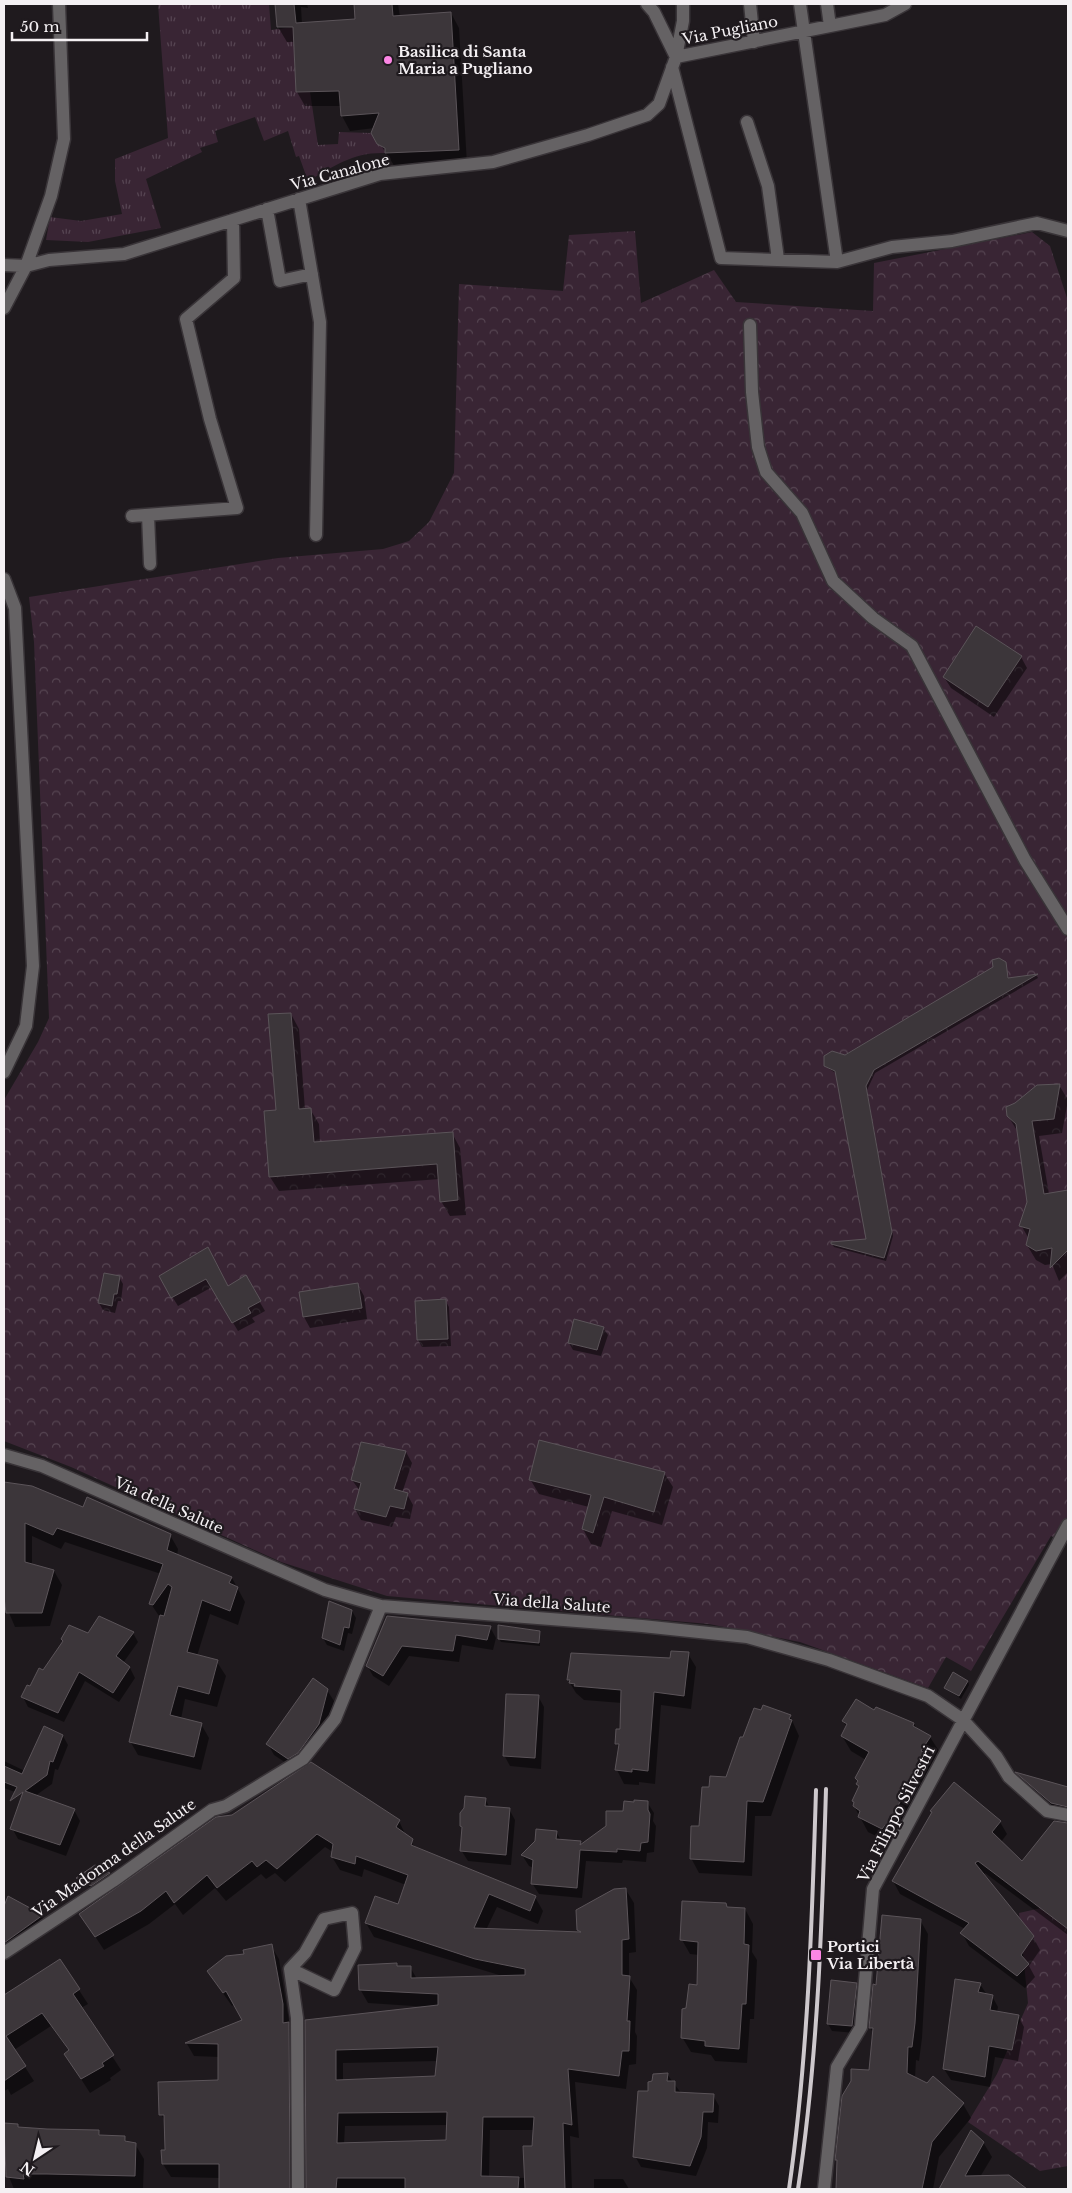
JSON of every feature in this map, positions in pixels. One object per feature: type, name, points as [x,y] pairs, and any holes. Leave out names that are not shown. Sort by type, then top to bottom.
[{"type":"street","points":[[4,308],[26,266],[51,196],[64,139],[59,4]]},
{"type":"street","points":[[647,4],[654,12],[674,62],[721,258],[837,262],[892,247],[952,241],[1037,223],[1068,231]]},
{"type":"street","points":[[674,62],[683,21],[683,4]]},
{"type":"street","points":[[750,4],[754,42]]},
{"type":"street","points":[[800,4],[837,262]]},
{"type":"street","points":[[827,4],[830,26]]},
{"type":"street","name":"Via Pugliano","points":[[674,62],[754,42],[886,15],[898,6]]},
{"type":"street","name":"Via Canalone","points":[[4,265],[26,266],[49,260],[124,254],[380,174],[493,162],[588,136],[647,115],[659,104],[674,62]]},
{"type":"street","points":[[747,122],[768,186],[778,259]]},
{"type":"street","points":[[299,199],[320,322],[316,535]]},
{"type":"street","points":[[267,209],[280,281],[312,274]]},
{"type":"street","points":[[132,516],[237,508],[210,419],[186,319],[234,278],[233,220]]},
{"type":"street","points":[[750,325],[752,392],[758,447],[766,472],[802,513],[833,581],[873,618],[912,646],[1025,860],[1068,929]]},
{"type":"street","points":[[148,515],[150,564]]},
{"type":"street","points":[[4,579],[15,608],[33,966],[26,1026],[4,1072]]},
{"type":"street","name":"Via della Salute","points":[[4,1455],[42,1466],[325,1590],[381,1606],[642,1626],[747,1637],[830,1660],[928,1696],[963,1720],[996,1756],[1009,1777],[1046,1811],[1068,1815]]},
{"type":"street","name":"Via Filippo Silvestri","points":[[824,2189],[837,2067],[861,2027],[873,1889],[1068,1524]]},
{"type":"street","name":"Via Madonna della Salute","points":[[4,1954],[113,1881],[212,1810],[226,1806],[303,1758],[335,1719],[381,1606]]},
{"type":"street","points":[[352,1913],[355,1948],[334,1990],[290,1969],[306,1953],[324,1919],[352,1913]]},
{"type":"street","points":[[290,1969],[297,2018],[298,2189]]},
{"type":"green space","points":[[158,4],[269,4],[271,30],[293,27],[296,92],[310,92],[318,145],[338,144],[339,132],[371,133],[377,144],[385,148],[385,153],[354,157],[308,181],[299,156],[296,157],[288,131],[264,141],[255,117],[215,131],[218,142],[200,148],[202,152],[146,179],[161,228],[88,242],[46,240],[50,217],[81,221],[122,214],[115,181],[115,159],[168,138]]},
{"type":"green space","points":[[635,231],[641,303],[714,270],[736,302],[873,311],[874,263],[1032,232],[1050,246],[1068,301],[1068,1543],[1051,1536],[971,1671],[946,1657],[928,1688],[800,1642],[709,1624],[387,1596],[281,1562],[71,1467],[4,1441],[4,1100],[38,1042],[49,1018],[34,642],[29,597],[278,558],[383,549],[409,541],[429,522],[454,473],[459,284],[563,291],[569,235]]},
{"type":"green space","points":[[1068,1902],[1068,2166],[1040,2171],[968,2122],[997,2074],[1028,2003],[1019,1913]]},
{"type":"building","name":"Basilica di Santa Maria a Pugliano","points":[[275,4],[294,4],[296,23],[355,19],[354,4],[392,4],[393,16],[451,12],[459,150],[385,153],[385,148],[377,144],[371,133],[379,113],[341,116],[339,91],[296,92],[293,27],[277,27]]},
{"type":"building","points":[[976,626],[1022,656],[988,707],[943,677]]},
{"type":"building","points":[[999,958],[1006,962],[1008,978],[1038,974],[874,1070],[866,1086],[892,1232],[884,1258],[831,1244],[831,1242],[866,1239],[835,1071],[824,1066],[824,1056],[832,1051],[845,1055],[993,967],[992,960]]},
{"type":"building","points":[[291,1013],[299,1109],[311,1108],[314,1142],[453,1132],[458,1200],[440,1202],[437,1164],[269,1177],[264,1111],[276,1110],[268,1014]]},
{"type":"building","points":[[1060,1084],[1054,1119],[1032,1121],[1044,1194],[1068,1190],[1068,1250],[1050,1268],[1052,1248],[1036,1251],[1026,1245],[1030,1229],[1019,1226],[1027,1202],[1016,1124],[1007,1116],[1006,1107],[1015,1103],[1037,1085]]},
{"type":"building","points":[[208,1247],[228,1286],[246,1275],[261,1301],[248,1308],[251,1313],[232,1323],[206,1279],[171,1298],[159,1276]]},
{"type":"building","points":[[104,1273],[120,1276],[117,1294],[114,1294],[112,1306],[98,1303]]},
{"type":"building","points":[[358,1283],[362,1308],[303,1317],[299,1292]]},
{"type":"building","points":[[446,1299],[448,1339],[417,1340],[415,1301]]},
{"type":"building","points":[[574,1319],[604,1327],[597,1350],[568,1343]]},
{"type":"building","points":[[539,1440],[665,1472],[654,1512],[604,1497],[593,1533],[582,1529],[591,1495],[529,1480]]},
{"type":"building","points":[[361,1442],[406,1451],[394,1489],[408,1493],[404,1509],[390,1506],[386,1517],[354,1509],[361,1483],[351,1480]]},
{"type":"building","points":[[4,1482],[32,1486],[83,1507],[87,1497],[171,1534],[167,1550],[232,1577],[229,1583],[238,1587],[230,1611],[202,1600],[187,1652],[218,1660],[209,1694],[178,1686],[170,1715],[202,1723],[194,1757],[129,1742],[160,1615],[164,1616],[172,1587],[168,1584],[153,1605],[149,1604],[163,1564],[57,1528],[53,1535],[25,1523],[25,1562],[54,1570],[42,1613],[6,1613],[4,1597]]},
{"type":"building","points":[[329,1601],[352,1610],[349,1628],[344,1627],[340,1645],[322,1638]]},
{"type":"building","points":[[99,1616],[134,1632],[116,1656],[130,1667],[113,1693],[79,1672],[58,1713],[21,1697],[27,1685],[30,1686],[39,1668],[43,1670],[63,1641],[61,1639],[69,1625],[88,1633]]},
{"type":"building","points":[[387,1616],[491,1626],[487,1640],[456,1635],[453,1651],[402,1646],[383,1676],[366,1666]]},
{"type":"building","points":[[498,1625],[540,1631],[539,1643],[498,1639]]},
{"type":"building","points":[[671,1651],[689,1652],[684,1696],[654,1692],[648,1771],[632,1769],[632,1772],[615,1770],[619,1744],[615,1744],[616,1729],[620,1729],[621,1690],[574,1686],[575,1684],[569,1683],[570,1680],[567,1680],[571,1653],[670,1658]]},
{"type":"building","points":[[953,1672],[968,1681],[959,1696],[944,1688]]},
{"type":"building","points":[[313,1678],[328,1689],[319,1724],[298,1753],[288,1759],[266,1744]]},
{"type":"building","points":[[506,1694],[539,1695],[535,1758],[503,1756]]},
{"type":"building","points":[[856,1699],[874,1710],[876,1707],[914,1723],[913,1726],[931,1736],[921,1751],[924,1752],[911,1776],[913,1778],[887,1826],[885,1825],[882,1829],[858,1817],[860,1811],[853,1806],[854,1802],[852,1801],[859,1786],[856,1784],[858,1781],[855,1778],[869,1752],[841,1736],[847,1724],[842,1721]]},
{"type":"building","points":[[763,1705],[791,1715],[789,1719],[792,1720],[763,1802],[747,1801],[744,1862],[690,1859],[691,1826],[699,1826],[702,1787],[709,1787],[710,1776],[726,1777],[740,1737],[743,1737],[754,1708],[761,1710]]},
{"type":"building","points":[[44,1726],[63,1735],[53,1762],[50,1761],[47,1775],[25,1791],[75,1809],[60,1845],[10,1829],[23,1792],[10,1801],[17,1787],[4,1782],[4,1766],[22,1774]]},
{"type":"building","points":[[311,1762],[400,1820],[396,1827],[413,1839],[411,1845],[536,1896],[530,1911],[489,1894],[474,1928],[581,1932],[577,1930],[576,1910],[614,1889],[626,1888],[629,1939],[622,1940],[622,1975],[630,1976],[627,2021],[630,2021],[629,2051],[622,2051],[619,2076],[568,2069],[572,2125],[563,2123],[565,2189],[525,2189],[523,2146],[532,2146],[534,2117],[483,2117],[481,2176],[519,2177],[518,2189],[405,2189],[405,2178],[337,2178],[336,2189],[306,2189],[305,2020],[438,2005],[438,1994],[359,1990],[358,1965],[397,1963],[397,1966],[411,1966],[411,1978],[525,1975],[525,1969],[475,1959],[365,1923],[375,1896],[398,1904],[408,1875],[356,1856],[355,1864],[331,1857],[333,1844],[317,1834],[277,1869],[266,1860],[257,1867],[252,1861],[217,1888],[207,1875],[174,1903],[166,1891],[141,1911],[95,1937],[79,1914],[216,1817],[232,1815]],"holes":[[[438,2047],[435,2076],[336,2080],[336,2050]],[[447,2112],[446,2140],[337,2143],[338,2113]]]},
{"type":"building","points":[[1015,1772],[1068,1787],[1068,1807],[1051,1803]]},
{"type":"building","points":[[954,1782],[1001,1821],[992,1832],[1022,1861],[1054,1821],[1068,1823],[1068,1929],[978,1861],[975,1863],[1034,1936],[1021,1955],[1029,1964],[1017,1976],[960,1933],[969,1923],[892,1881],[932,1812],[930,1811]]},
{"type":"building","points":[[465,1796],[486,1798],[485,1806],[510,1808],[506,1855],[460,1851],[462,1827],[460,1826],[460,1813],[464,1808]]},
{"type":"building","points":[[634,1800],[648,1801],[650,1814],[648,1842],[641,1843],[640,1851],[617,1849],[617,1852],[580,1850],[577,1888],[531,1884],[533,1860],[521,1855],[535,1841],[536,1829],[557,1831],[556,1839],[581,1841],[580,1845],[606,1826],[606,1811],[623,1811],[624,1801],[634,1802]]},
{"type":"building","points":[[95,1865],[110,1873],[91,1886],[76,1878]]},
{"type":"building","points":[[8,1896],[43,1915],[4,1943],[4,1906]]},
{"type":"building","points":[[682,1901],[726,1903],[727,1907],[745,1908],[744,1944],[749,1945],[746,2004],[742,2004],[739,2049],[705,2046],[705,2041],[681,2038],[682,2009],[686,2008],[689,1984],[697,1985],[698,1942],[680,1940]]},
{"type":"building","points":[[882,1915],[921,1919],[915,2023],[912,2047],[908,2047],[907,2073],[927,2083],[933,2076],[964,2103],[932,2142],[922,2189],[836,2189],[837,2160],[835,2160],[842,2096],[851,2081],[851,2069],[869,2070],[873,2028],[869,2028],[873,1984],[876,1985]]},
{"type":"building","points":[[272,1944],[283,2004],[283,2023],[289,2022],[290,2189],[219,2189],[219,2164],[162,2164],[161,2150],[165,2150],[164,2115],[159,2115],[158,2082],[218,2080],[218,2044],[185,2043],[242,2020],[226,1991],[223,1993],[207,1971],[226,1956],[244,1954],[243,1950]]},
{"type":"building","points":[[60,1959],[80,1989],[73,1994],[114,2055],[102,2063],[104,2066],[81,2079],[64,2054],[69,2050],[42,2013],[6,2036],[26,2066],[4,2081],[4,1995]]},
{"type":"building","points":[[955,1979],[981,1983],[978,1992],[993,1995],[990,2010],[1019,2015],[1012,2050],[989,2046],[985,2077],[943,2069]]},
{"type":"building","points":[[831,1980],[857,1983],[852,2026],[827,2024]]},
{"type":"building","points":[[668,2073],[667,2081],[675,2081],[675,2092],[714,2094],[713,2112],[703,2112],[701,2137],[690,2166],[633,2157],[638,2091],[648,2091],[648,2082],[652,2081],[653,2074]]},
{"type":"building","points":[[4,2123],[18,2124],[18,2127],[99,2130],[99,2135],[125,2136],[125,2141],[136,2143],[135,2176],[23,2174],[24,2179],[6,2177]]},
{"type":"building","points":[[971,2130],[984,2142],[965,2176],[1009,2175],[1027,2189],[939,2189]]},
{"type":"railway","points":[[798,2189],[815,2040],[821,1940],[826,1789]]},
{"type":"railway","points":[[789,2189],[805,2040],[811,1940],[816,1790]]},
{"type":"place","name":"Basilica di Santa Maria a Pugliano","points":[[388,60]]},
{"type":"place","name":"Portici Via Libertà","points":[[816,1955]]}]
